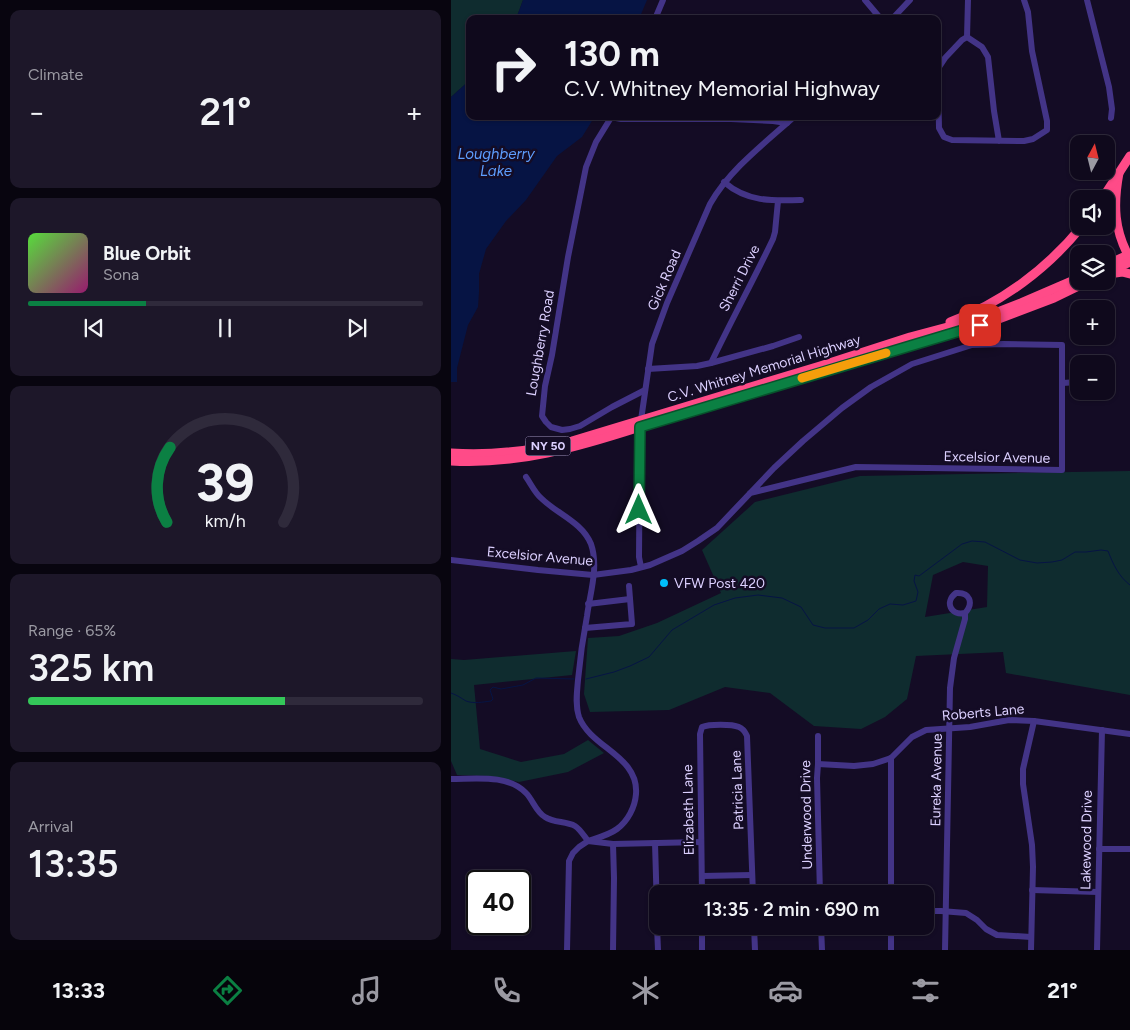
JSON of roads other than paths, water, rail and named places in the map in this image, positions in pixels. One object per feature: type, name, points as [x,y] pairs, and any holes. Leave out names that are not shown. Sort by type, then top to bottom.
[{"type":"highway","points":[[1108,190],[1130,156]]},
{"type":"highway","points":[[1119,173],[1116,191],[1116,220],[1129,257]]},
{"type":"highway","points":[[910,337],[962,318],[1005,294],[1048,263],[1074,235]]},
{"type":"highway","points":[[1115,262],[1129,257]]},
{"type":"highway","points":[[1115,267],[1129,257]]},
{"type":"highway","points":[[1115,272],[1130,274]]},
{"type":"highway","name":"C.V. Whitney Memorial Highway","points":[[451,461],[476,462],[529,457],[570,448],[641,423],[910,337],[985,317],[1070,282]]},
{"type":"highway","name":"C.V. Whitney Memorial Highway","points":[[451,453],[494,454],[547,447],[641,423],[996,320],[1070,290]]},
{"type":"street","points":[[657,15],[663,0]]},
{"type":"street","points":[[865,0],[878,15]]},
{"type":"street","points":[[896,15],[911,0]]},
{"type":"street","points":[[967,37],[968,0]]},
{"type":"street","points":[[939,120],[939,128],[948,140],[1024,141],[1033,139],[1047,130],[1032,50],[1028,12],[1024,0]]},
{"type":"street","points":[[1087,0],[1109,87],[1112,109],[1111,118]]},
{"type":"street","points":[[941,64],[962,40],[967,37]]},
{"type":"street","points":[[967,37],[982,47],[989,58],[999,141]]},
{"type":"street","name":"Loughberry Road","points":[[610,120],[589,159],[582,183],[545,386],[542,416],[551,427],[562,430],[570,429],[580,426],[612,406],[645,390]]},
{"type":"street","points":[[759,120],[787,123]]},
{"type":"street","name":"Gick Road","points":[[641,567],[639,557],[641,423],[655,333],[710,204],[718,190],[741,164],[790,120]]},
{"type":"street","points":[[724,182],[739,194],[756,198],[777,201],[801,200]]},
{"type":"street","name":"Sherri Drive","points":[[711,363],[773,239],[777,201]]},
{"type":"street","points":[[648,369],[697,366],[773,346],[799,337]]},
{"type":"street","name":"Excelsior Avenue","points":[[451,560],[593,574],[631,570],[667,558],[717,528],[774,468],[842,408],[871,387],[912,364],[972,345],[1062,345],[1062,470],[856,467],[751,493]]},
{"type":"street","points":[[1062,383],[1070,383]]},
{"type":"street","points":[[526,477],[540,497],[576,524],[587,537],[591,546],[594,567],[579,663],[576,695],[577,710],[586,730],[617,756],[630,770],[635,780],[636,788],[634,807],[617,830],[579,847],[569,861],[567,950]]},
{"type":"street","points":[[585,628],[632,624],[629,586]]},
{"type":"street","points":[[589,604],[630,599]]},
{"type":"street","name":"Eureka Avenue","points":[[945,950],[951,673],[965,616]]},
{"type":"street","name":"Roberts Lane","points":[[818,764],[855,766],[873,764],[891,758],[912,737],[931,729],[970,727],[1009,720],[1034,721],[1130,734]]},
{"type":"street","points":[[1031,950],[1033,845],[1024,791],[1023,769],[1034,721]]},
{"type":"street","name":"Patricia Lane","points":[[702,727],[707,725],[738,726],[745,731],[747,736],[753,885]]},
{"type":"street","name":"Elizabeth Lane","points":[[702,727],[699,734],[702,885]]},
{"type":"street","name":"Lakewood Drive","points":[[1097,950],[1101,730]]},
{"type":"street","name":"Underwood Drive","points":[[818,736],[820,885]]},
{"type":"street","points":[[891,758],[891,885]]},
{"type":"street","points":[[451,779],[488,778],[504,781],[521,788],[544,817],[576,826],[589,841],[613,844],[701,842]]},
{"type":"street","points":[[655,843],[656,885]]},
{"type":"street","points":[[613,844],[613,950]]},
{"type":"street","points":[[1099,849],[1130,849]]},
{"type":"street","points":[[701,876],[752,875]]},
{"type":"street","points":[[1032,890],[1098,892]]},
{"type":"street","points":[[934,911],[966,914],[997,936],[1031,937]]},
{"type":"street","points":[[657,935],[658,950]]},
{"type":"street","points":[[702,935],[702,950]]},
{"type":"street","points":[[754,935],[755,950]]},
{"type":"street","points":[[821,935],[822,950]]},
{"type":"street","points":[[891,935],[891,950]]},
{"type":"water","points":[[523,0],[647,0],[641,15],[517,15]]},
{"type":"water","name":"Loughberry Lake","points":[[466,84],[466,120],[593,120],[582,137],[557,156],[526,200],[506,221],[486,249],[479,274],[478,307],[468,325],[457,368],[457,382],[451,382],[451,97]]},
{"type":"waterway","points":[[586,679],[614,672],[649,657],[672,630],[714,605],[735,598],[758,595],[782,598],[801,607],[813,625],[825,628],[854,628],[868,620],[879,609],[890,604],[903,605],[916,601],[918,592],[914,581],[915,575],[919,576],[962,544],[972,541],[985,542],[1020,560],[1037,563],[1062,560],[1075,552],[1108,551],[1117,570],[1130,585]]},
{"type":"waterway","points":[[451,693],[466,701],[491,701],[493,699],[490,690],[493,687],[501,689],[523,685],[536,678],[574,679]]},
{"type":"place","name":"VFW Post 420","points":[[664,583]]}]
